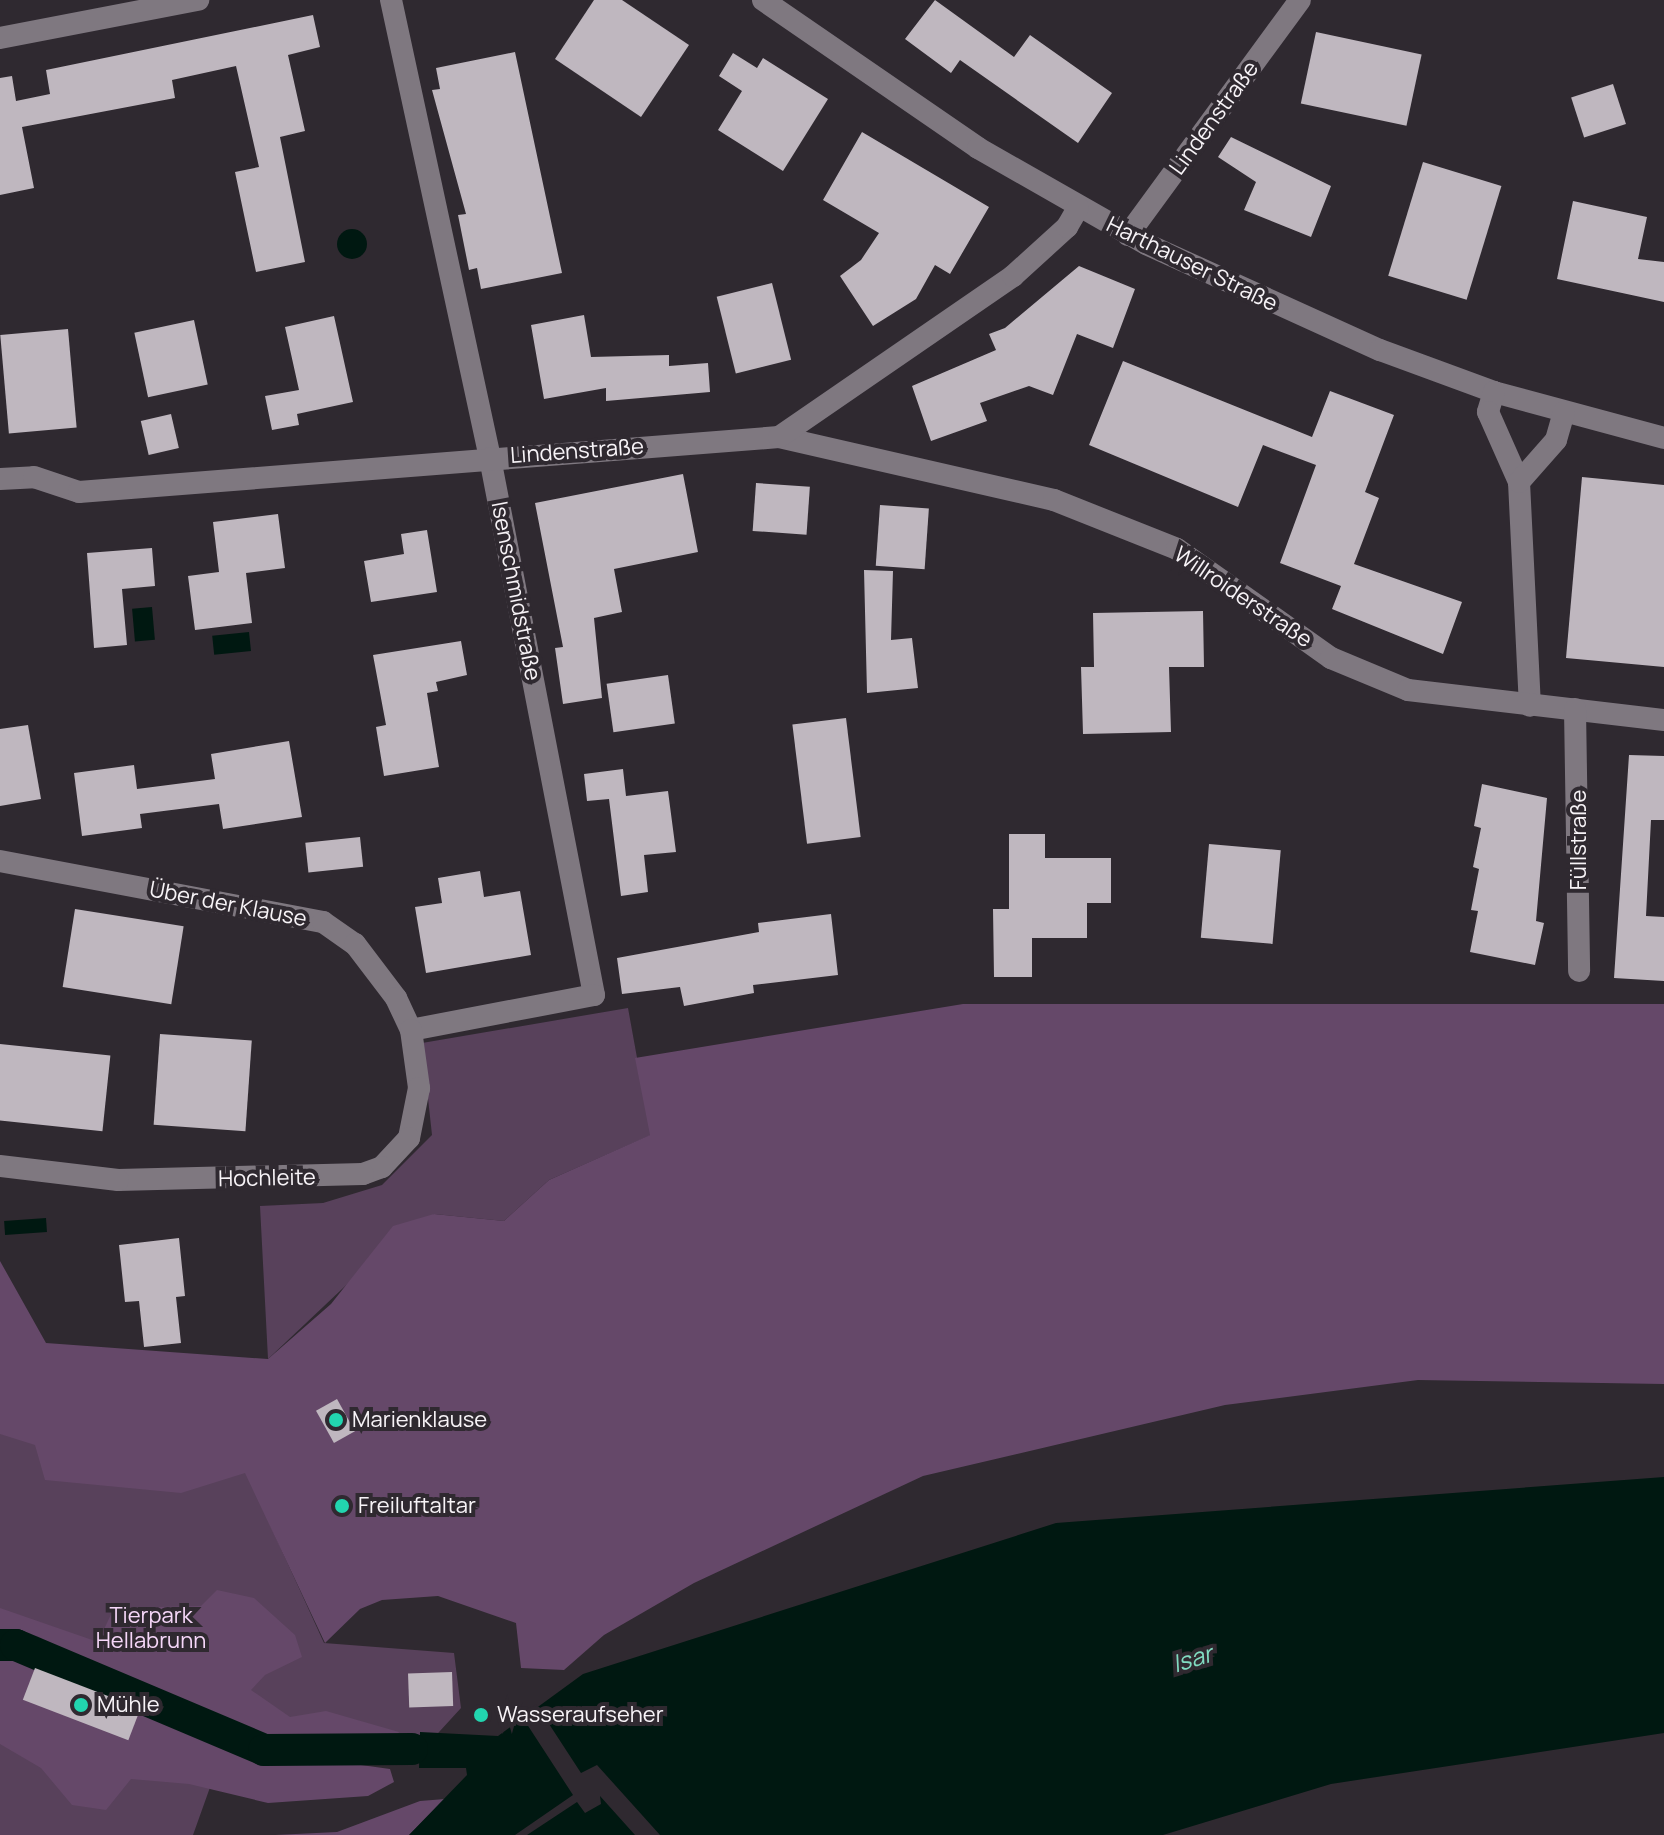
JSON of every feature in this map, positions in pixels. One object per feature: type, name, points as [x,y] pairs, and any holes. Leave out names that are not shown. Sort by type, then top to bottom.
[{"type":"street","points":[[0,38],[198,0]]},
{"type":"street","name":"Isenschmidstraße","points":[[391,0],[490,458],[594,995],[411,1030]]},
{"type":"street","name":"Harthauser Straße","points":[[763,0],[978,148],[1128,235],[1283,308],[1494,392],[1664,438]]},
{"type":"street","name":"Lindenstraße","points":[[1128,235],[1300,0]]},
{"type":"street","points":[[779,437],[1013,276],[1067,227],[1078,208]]},
{"type":"street","points":[[1494,392],[1488,412],[1519,482],[1530,706]]},
{"type":"street","points":[[1519,482],[1556,440],[1564,412]]},
{"type":"street","name":"Lindenstraße","points":[[0,479],[34,477],[79,492],[779,437]]},
{"type":"street","name":"Willroiderstraße","points":[[779,437],[1054,500],[1177,549],[1331,658],[1408,690],[1664,720]]},
{"type":"street","name":"Füllstraße","points":[[1575,709],[1579,971]]},
{"type":"street","name":"Über der Klause","points":[[0,861],[323,922],[355,944],[396,998],[411,1030]]},
{"type":"street","name":"Hochleite","points":[[0,1166],[118,1180],[363,1174],[395,1155],[418,1117],[411,1030]]},
{"type":"green space","points":[[963,1004],[1664,1004],[1664,1384],[1418,1380],[1225,1405],[923,1476],[694,1583],[604,1635],[564,1670],[521,1668],[516,1623],[438,1596],[382,1600],[360,1609],[325,1643],[245,1473],[181,1493],[45,1480],[35,1445],[0,1434],[0,1261],[46,1343],[268,1359],[331,1304],[393,1226],[434,1214],[504,1221],[549,1180],[650,1135],[635,1058]]},
{"type":"green space","points":[[628,1008],[651,1135],[549,1180],[504,1221],[434,1214],[360,1272],[268,1359],[260,1206],[323,1203],[382,1185],[432,1135],[422,1043]]},
{"type":"green space","name":"Tierpark Hellabrunn","points":[[0,1407],[246,1472],[324,1643],[454,1653],[461,1708],[418,1755],[264,1777],[218,1765],[193,1835],[0,1835]]},
{"type":"green space","points":[[217,1590],[254,1598],[295,1635],[302,1657],[265,1675],[251,1690],[290,1717],[326,1711],[399,1732],[393,1745],[269,1741],[161,1698],[37,1636],[0,1631],[0,1608],[98,1642],[114,1608],[201,1606]]},
{"type":"green space","points":[[19,1658],[269,1763],[310,1758],[390,1769],[394,1782],[368,1796],[268,1803],[189,1784],[131,1779],[106,1810],[72,1805],[41,1768],[0,1744],[0,1659]]},
{"type":"green space","points":[[445,1799],[409,1835],[275,1835],[337,1832],[420,1801]]},
{"type":"water","points":[[352,229],[362,234],[367,244],[362,254],[352,259],[342,254],[337,244],[342,234]]},
{"type":"water","points":[[152,607],[155,640],[135,642],[132,609]]},
{"type":"water","points":[[249,632],[251,651],[214,655],[212,636]]},
{"type":"water","points":[[46,1218],[47,1232],[5,1235],[4,1221]]},
{"type":"water","name":"Isar","points":[[1664,1477],[1664,1733],[1331,1784],[1163,1835],[409,1835],[467,1775],[466,1768],[419,1768],[420,1732],[498,1736],[583,1674],[1056,1523]]},
{"type":"pier","points":[[536,1704],[581,1773],[597,1765],[660,1835],[635,1835],[600,1796],[601,1804],[585,1813],[577,1802],[527,1835],[515,1835],[573,1795],[521,1715]]},
{"type":"building","points":[[594,0],[622,0],[689,45],[641,117],[555,59]]},
{"type":"building","points":[[935,0],[1014,57],[1030,35],[1112,93],[1078,143],[960,60],[951,73],[905,39]]},
{"type":"building","points":[[313,15],[320,47],[288,55],[305,131],[280,137],[305,262],[256,272],[235,172],[259,167],[236,66],[172,80],[175,98],[22,127],[34,188],[0,195],[0,78],[12,76],[16,101],[50,94],[46,70]]},
{"type":"building","points":[[1316,32],[1422,54],[1406,126],[1301,103]]},
{"type":"building","points":[[515,52],[562,273],[481,289],[477,268],[469,270],[458,215],[466,214],[432,90],[440,89],[436,68]]},
{"type":"building","points":[[733,53],[757,68],[763,58],[828,99],[783,171],[718,130],[742,91],[719,76]]},
{"type":"building","points":[[1613,84],[1626,124],[1584,138],[1571,98]]},
{"type":"building","points":[[862,132],[989,207],[950,274],[935,265],[916,299],[873,326],[840,276],[861,260],[879,233],[823,200]]},
{"type":"building","points":[[1231,137],[1331,186],[1311,237],[1244,210],[1256,182],[1218,157]]},
{"type":"building","points":[[1423,162],[1501,186],[1467,300],[1388,276]]},
{"type":"building","points":[[1573,201],[1647,217],[1638,259],[1664,262],[1664,302],[1557,279]]},
{"type":"building","points":[[1079,266],[1135,289],[1113,348],[1077,334],[1053,395],[1029,386],[980,403],[987,421],[931,441],[912,386],[996,350],[989,334],[1005,328]]},
{"type":"building","points":[[772,283],[791,360],[736,373],[717,297]]},
{"type":"building","points":[[584,315],[591,357],[669,355],[669,366],[708,363],[710,392],[606,401],[606,388],[544,399],[531,325]]},
{"type":"building","points":[[334,316],[353,402],[297,414],[299,425],[272,430],[265,396],[299,390],[285,327]]},
{"type":"building","points":[[194,320],[208,385],[148,397],[134,333]]},
{"type":"building","points":[[68,329],[77,428],[9,434],[0,335]]},
{"type":"building","points":[[1123,361],[1312,437],[1330,391],[1394,415],[1365,492],[1379,498],[1354,564],[1462,602],[1443,654],[1332,609],[1341,586],[1280,563],[1316,465],[1263,445],[1238,507],[1089,445]]},
{"type":"building","points":[[171,414],[179,448],[149,455],[141,421]]},
{"type":"building","points":[[683,474],[698,552],[614,569],[622,612],[594,618],[602,698],[563,704],[555,648],[563,647],[535,503]]},
{"type":"building","points":[[1582,477],[1664,485],[1664,667],[1566,658]]},
{"type":"building","points":[[756,483],[810,487],[807,535],[753,531]]},
{"type":"building","points":[[880,505],[929,508],[925,569],[876,566]]},
{"type":"building","points":[[278,514],[285,568],[246,573],[252,623],[195,630],[188,576],[219,572],[213,522]]},
{"type":"building","points":[[427,530],[437,592],[371,602],[364,561],[404,554],[401,534]]},
{"type":"building","points":[[152,548],[155,586],[122,589],[127,645],[94,648],[87,553]]},
{"type":"building","points":[[864,570],[893,571],[891,640],[912,638],[918,688],[867,693]]},
{"type":"building","points":[[1203,611],[1204,667],[1169,667],[1171,732],[1083,734],[1081,667],[1094,667],[1093,613]]},
{"type":"building","points":[[461,641],[467,675],[436,682],[438,691],[427,693],[439,767],[384,776],[376,727],[386,725],[373,655]]},
{"type":"building","points":[[668,675],[675,724],[613,732],[607,684]]},
{"type":"building","points":[[846,718],[861,837],[807,844],[792,725]]},
{"type":"building","points":[[28,725],[41,799],[0,806],[0,729]]},
{"type":"building","points":[[289,741],[302,817],[223,829],[219,804],[140,814],[142,828],[82,836],[74,773],[134,765],[137,789],[215,779],[211,754]]},
{"type":"building","points":[[1629,755],[1664,756],[1664,820],[1651,820],[1646,916],[1664,917],[1664,981],[1614,978]]},
{"type":"building","points":[[623,769],[626,796],[668,791],[676,852],[644,855],[648,892],[621,896],[609,799],[587,801],[584,774]]},
{"type":"building","points":[[1482,784],[1547,798],[1536,921],[1544,923],[1535,965],[1470,952],[1478,911],[1471,910],[1479,869],[1473,867],[1481,828],[1474,826]]},
{"type":"building","points":[[1009,834],[1045,834],[1045,858],[1111,858],[1111,903],[1087,903],[1087,938],[1032,938],[1032,977],[994,977],[993,909],[1009,909]]},
{"type":"building","points":[[360,837],[363,867],[308,873],[305,843]]},
{"type":"building","points":[[1209,844],[1281,850],[1273,944],[1201,938]]},
{"type":"building","points":[[480,871],[484,897],[520,891],[531,955],[426,973],[415,907],[442,903],[438,878]]},
{"type":"building","points":[[75,909],[184,926],[171,1004],[63,987]]},
{"type":"building","points":[[831,914],[838,975],[753,985],[754,993],[684,1006],[680,987],[622,994],[617,958],[759,932],[758,923]]},
{"type":"building","points":[[160,1034],[252,1040],[245,1131],[154,1125]]},
{"type":"building","points":[[0,1044],[110,1056],[102,1131],[0,1120]]},
{"type":"building","points":[[179,1238],[185,1296],[176,1297],[181,1343],[144,1347],[139,1301],[125,1302],[119,1245]]},
{"type":"building","name":"Marienklause","points":[[337,1399],[355,1431],[334,1443],[316,1411]]},
{"type":"building","name":"Mühle","points":[[35,1668],[140,1708],[128,1740],[23,1700]]},
{"type":"building","points":[[452,1672],[453,1706],[409,1708],[408,1674]]},
{"type":"waterway","points":[[0,1645],[16,1645],[264,1750],[412,1749]]},
{"type":"place","name":"Marienklause","points":[[336,1420]]},
{"type":"place","name":"Freiluftaltar","points":[[342,1506]]},
{"type":"place","name":"Mühle","points":[[81,1705]]},
{"type":"place","name":"Wasseraufseher","points":[[481,1715]]}]
